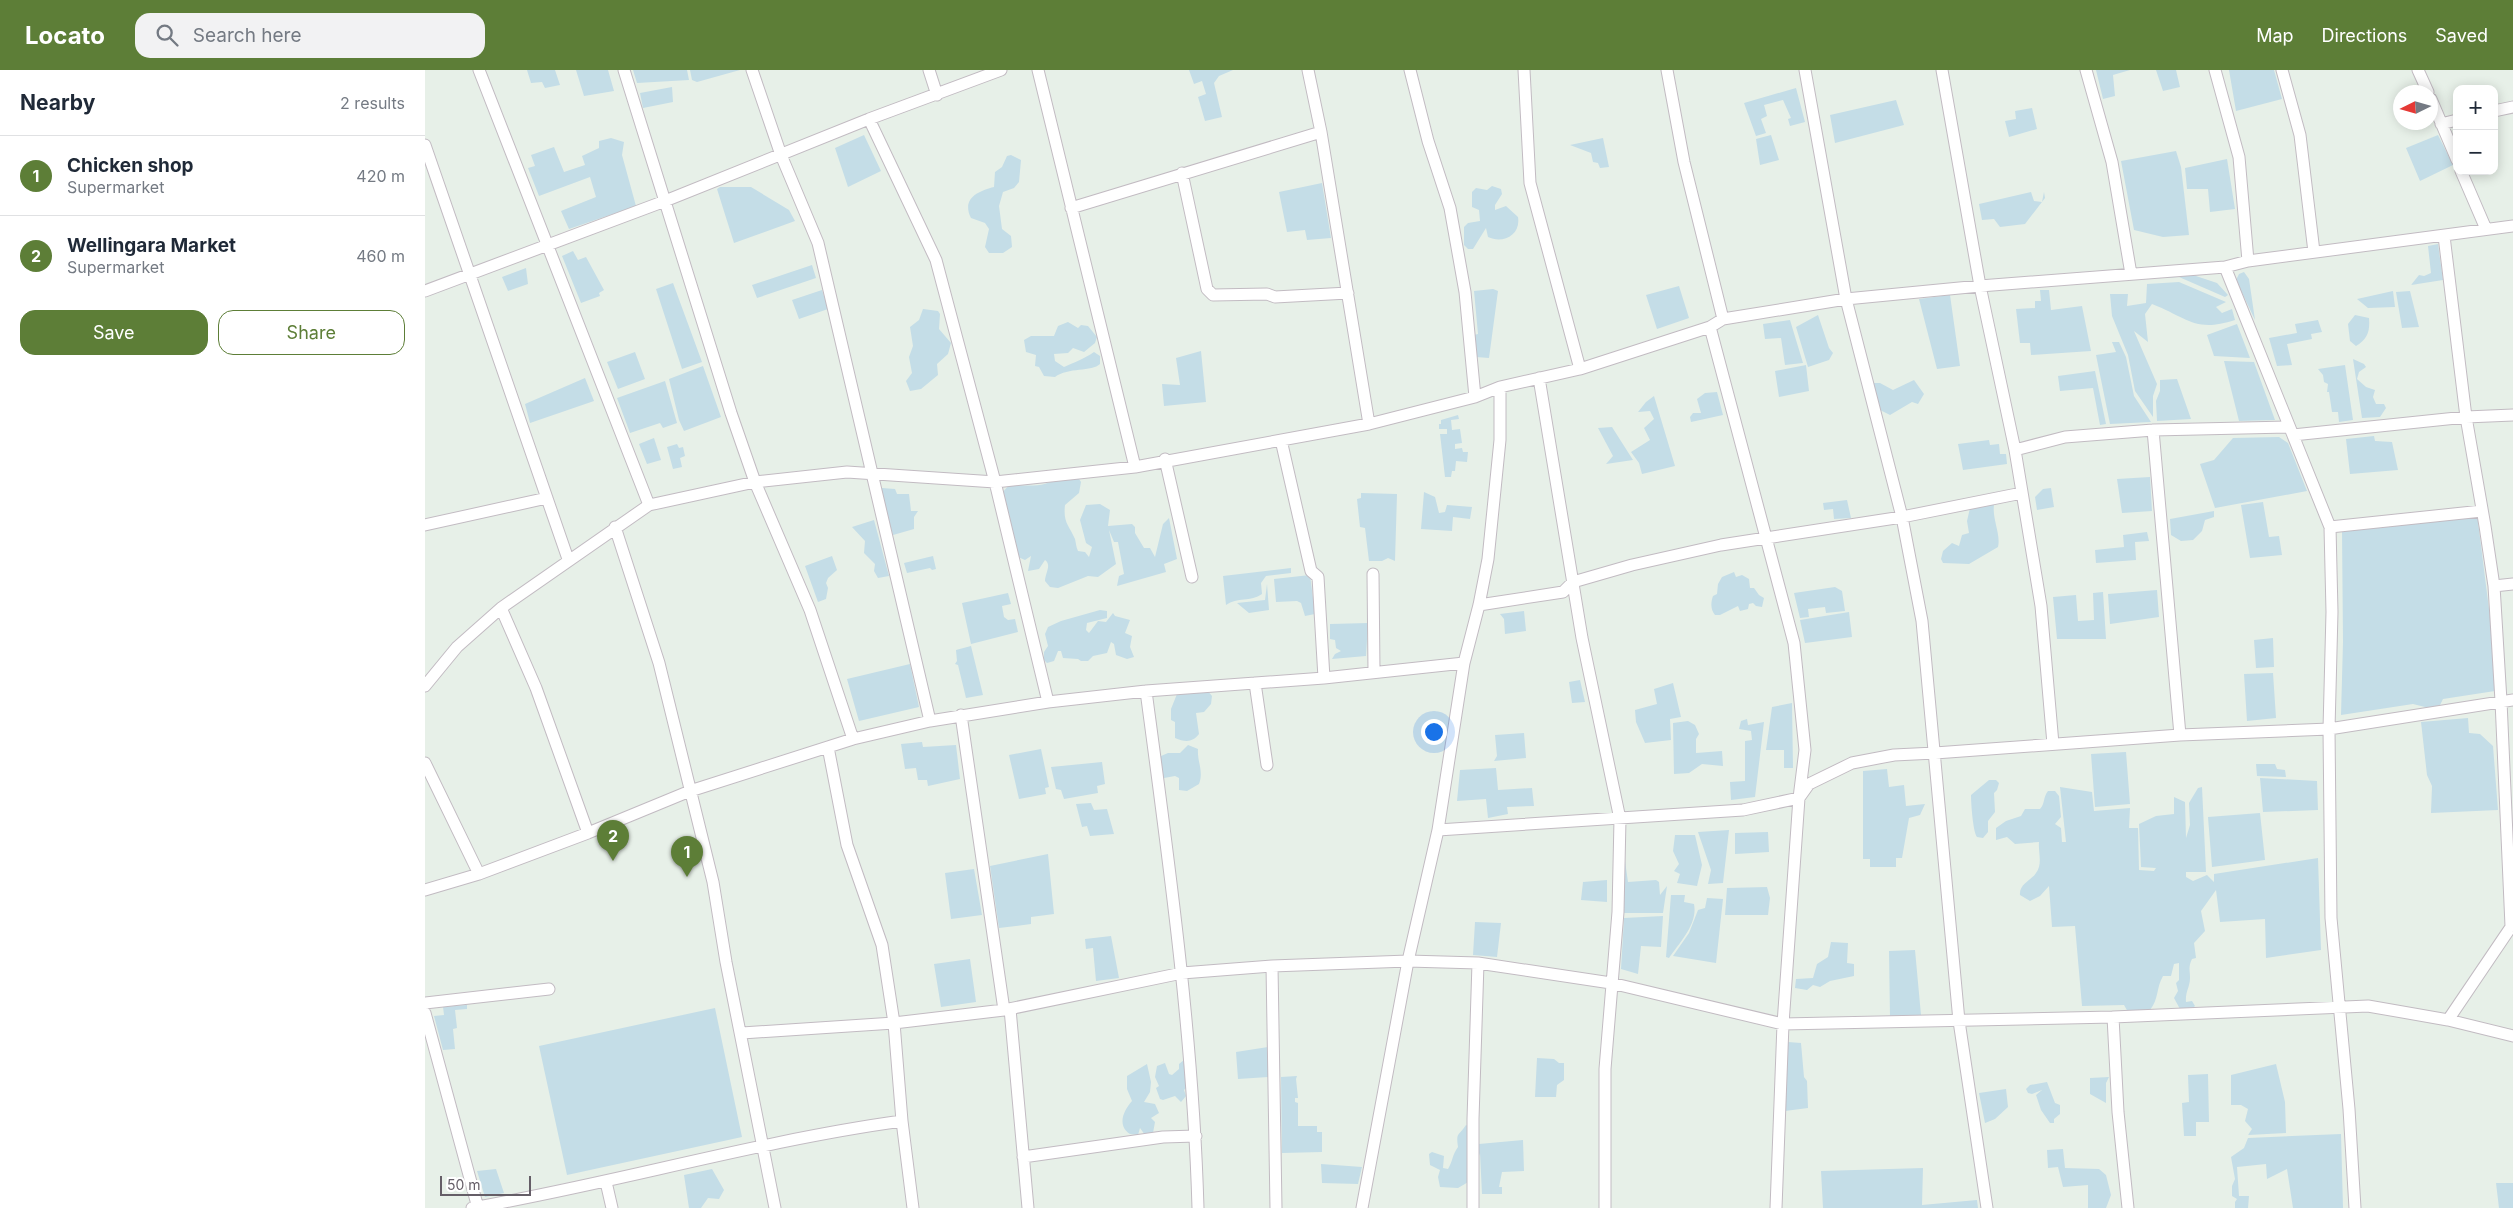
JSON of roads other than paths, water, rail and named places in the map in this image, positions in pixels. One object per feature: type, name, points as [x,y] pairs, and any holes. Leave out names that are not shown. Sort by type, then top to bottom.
[{"type":"street","points":[[479,70],[649,505]]},
{"type":"street","points":[[624,70],[731,413],[755,482],[810,610],[853,739]]},
{"type":"street","points":[[752,70],[781,154],[819,243],[930,721]]},
{"type":"street","points":[[929,70],[937,95]]},
{"type":"street","points":[[425,291],[470,276],[665,202],[869,119],[1001,70]]},
{"type":"street","points":[[1038,70],[1135,467]]},
{"type":"street","points":[[1308,70],[1321,132],[1369,424]]},
{"type":"street","points":[[1410,70],[1428,142],[1450,208],[1465,292],[1475,397]]},
{"type":"street","points":[[1524,70],[1529,183],[1580,369]]},
{"type":"street","points":[[1667,70],[1684,162],[1723,319]]},
{"type":"street","points":[[1805,70],[1847,299],[1902,517],[1922,621],[1935,753],[1945,886],[1959,1021],[1987,1208]]},
{"type":"street","points":[[1942,70],[1980,286],[2015,450],[2041,606],[2053,744]]},
{"type":"street","points":[[2086,70],[2112,162],[2131,274]]},
{"type":"street","points":[[2215,70],[2239,157],[2248,261]]},
{"type":"street","points":[[2282,70],[2300,135],[2314,252]]},
{"type":"street","points":[[2418,70],[2424,85]]},
{"type":"street","points":[[2498,111],[2513,107]]},
{"type":"street","points":[[2438,116],[2453,151]]},
{"type":"street","points":[[869,119],[936,260],[995,482],[1048,702]]},
{"type":"street","points":[[2441,124],[2453,121]]},
{"type":"street","points":[[1071,208],[1321,132]]},
{"type":"street","points":[[425,145],[568,559]]},
{"type":"street","points":[[1182,173],[1207,289],[1213,294],[1267,294],[1275,297],[1348,293]]},
{"type":"street","points":[[2463,175],[2486,229]]},
{"type":"street","points":[[425,686],[457,647],[501,608],[568,559],[649,505],[755,482],[847,472],[995,482],[1135,467],[1165,459],[1369,424],[1475,397],[1500,387],[1580,369],[1710,327],[1723,319],[1847,299],[1980,286],[2225,267],[2248,261],[2513,226]]},
{"type":"street","points":[[2444,236],[2466,417],[2494,586],[2507,701],[2512,926],[2448,1020]]},
{"type":"street","points":[[2225,267],[2330,527],[2332,612],[2329,729],[2331,918],[2349,1109],[2355,1208]]},
{"type":"street","points":[[1710,327],[1768,538],[1794,643],[1805,750],[1799,798],[1783,1024],[1776,1208]]},
{"type":"street","points":[[1539,378],[1582,638],[1620,819],[1617,912],[1605,1069],[1605,1208]]},
{"type":"street","points":[[1361,1208],[1408,961],[1438,830],[1465,662],[1488,559],[1500,440],[1500,387]]},
{"type":"street","points":[[2015,450],[2065,437],[2153,430],[2291,431],[2513,415]]},
{"type":"street","points":[[2153,430],[2180,735]]},
{"type":"street","points":[[1281,440],[1311,571],[1318,577],[1325,678]]},
{"type":"street","points":[[1165,459],[1192,577]]},
{"type":"street","points":[[1479,605],[1563,592],[1573,582],[1712,547],[1902,517],[2022,493]]},
{"type":"street","points":[[425,525],[547,498]]},
{"type":"street","points":[[2330,527],[2482,511]]},
{"type":"street","points":[[615,527],[659,663],[713,882],[726,962],[742,1033],[775,1208]]},
{"type":"street","points":[[1373,574],[1374,671]]},
{"type":"street","points":[[2494,586],[2513,584]]},
{"type":"street","points":[[501,608],[536,688],[588,833]]},
{"type":"street","points":[[425,890],[479,874],[588,833],[690,791],[828,746],[930,721],[1048,702],[1146,691],[1325,678],[1465,662]]},
{"type":"street","points":[[1255,683],[1267,765]]},
{"type":"street","points":[[1146,691],[1183,973],[1196,1136],[1199,1208]]},
{"type":"street","points":[[1438,830],[1743,810],[1799,798],[1809,784],[1852,764],[1894,754],[1935,753],[2180,735],[2329,729],[2415,717],[2507,701]]},
{"type":"street","points":[[961,715],[1007,1009],[1028,1208]]},
{"type":"street","points":[[828,746],[847,845],[882,945],[894,1024],[902,1121],[913,1208]]},
{"type":"street","points":[[425,763],[479,874]]},
{"type":"street","points":[[742,1033],[894,1024],[1007,1009],[1183,973],[1272,966],[1408,961],[1478,962],[1611,983],[1783,1024],[2113,1017],[2368,1006],[2448,1020],[2513,1036]]},
{"type":"street","points":[[1473,1208],[1473,1118],[1478,962]]},
{"type":"street","points":[[1272,966],[1276,1208]]},
{"type":"street","points":[[425,1002],[549,989]]},
{"type":"street","points":[[425,1013],[476,1208],[606,1182],[763,1144],[902,1121]]},
{"type":"street","points":[[2113,1017],[2128,1208]]},
{"type":"street","points":[[1023,1156],[1163,1137],[1196,1136]]},
{"type":"street","points":[[606,1182],[612,1208]]},
{"type":"place","name":"Wellingara Market","points":[[613,861]]},
{"type":"place","name":"Chicken shop","points":[[687,877]]}]
